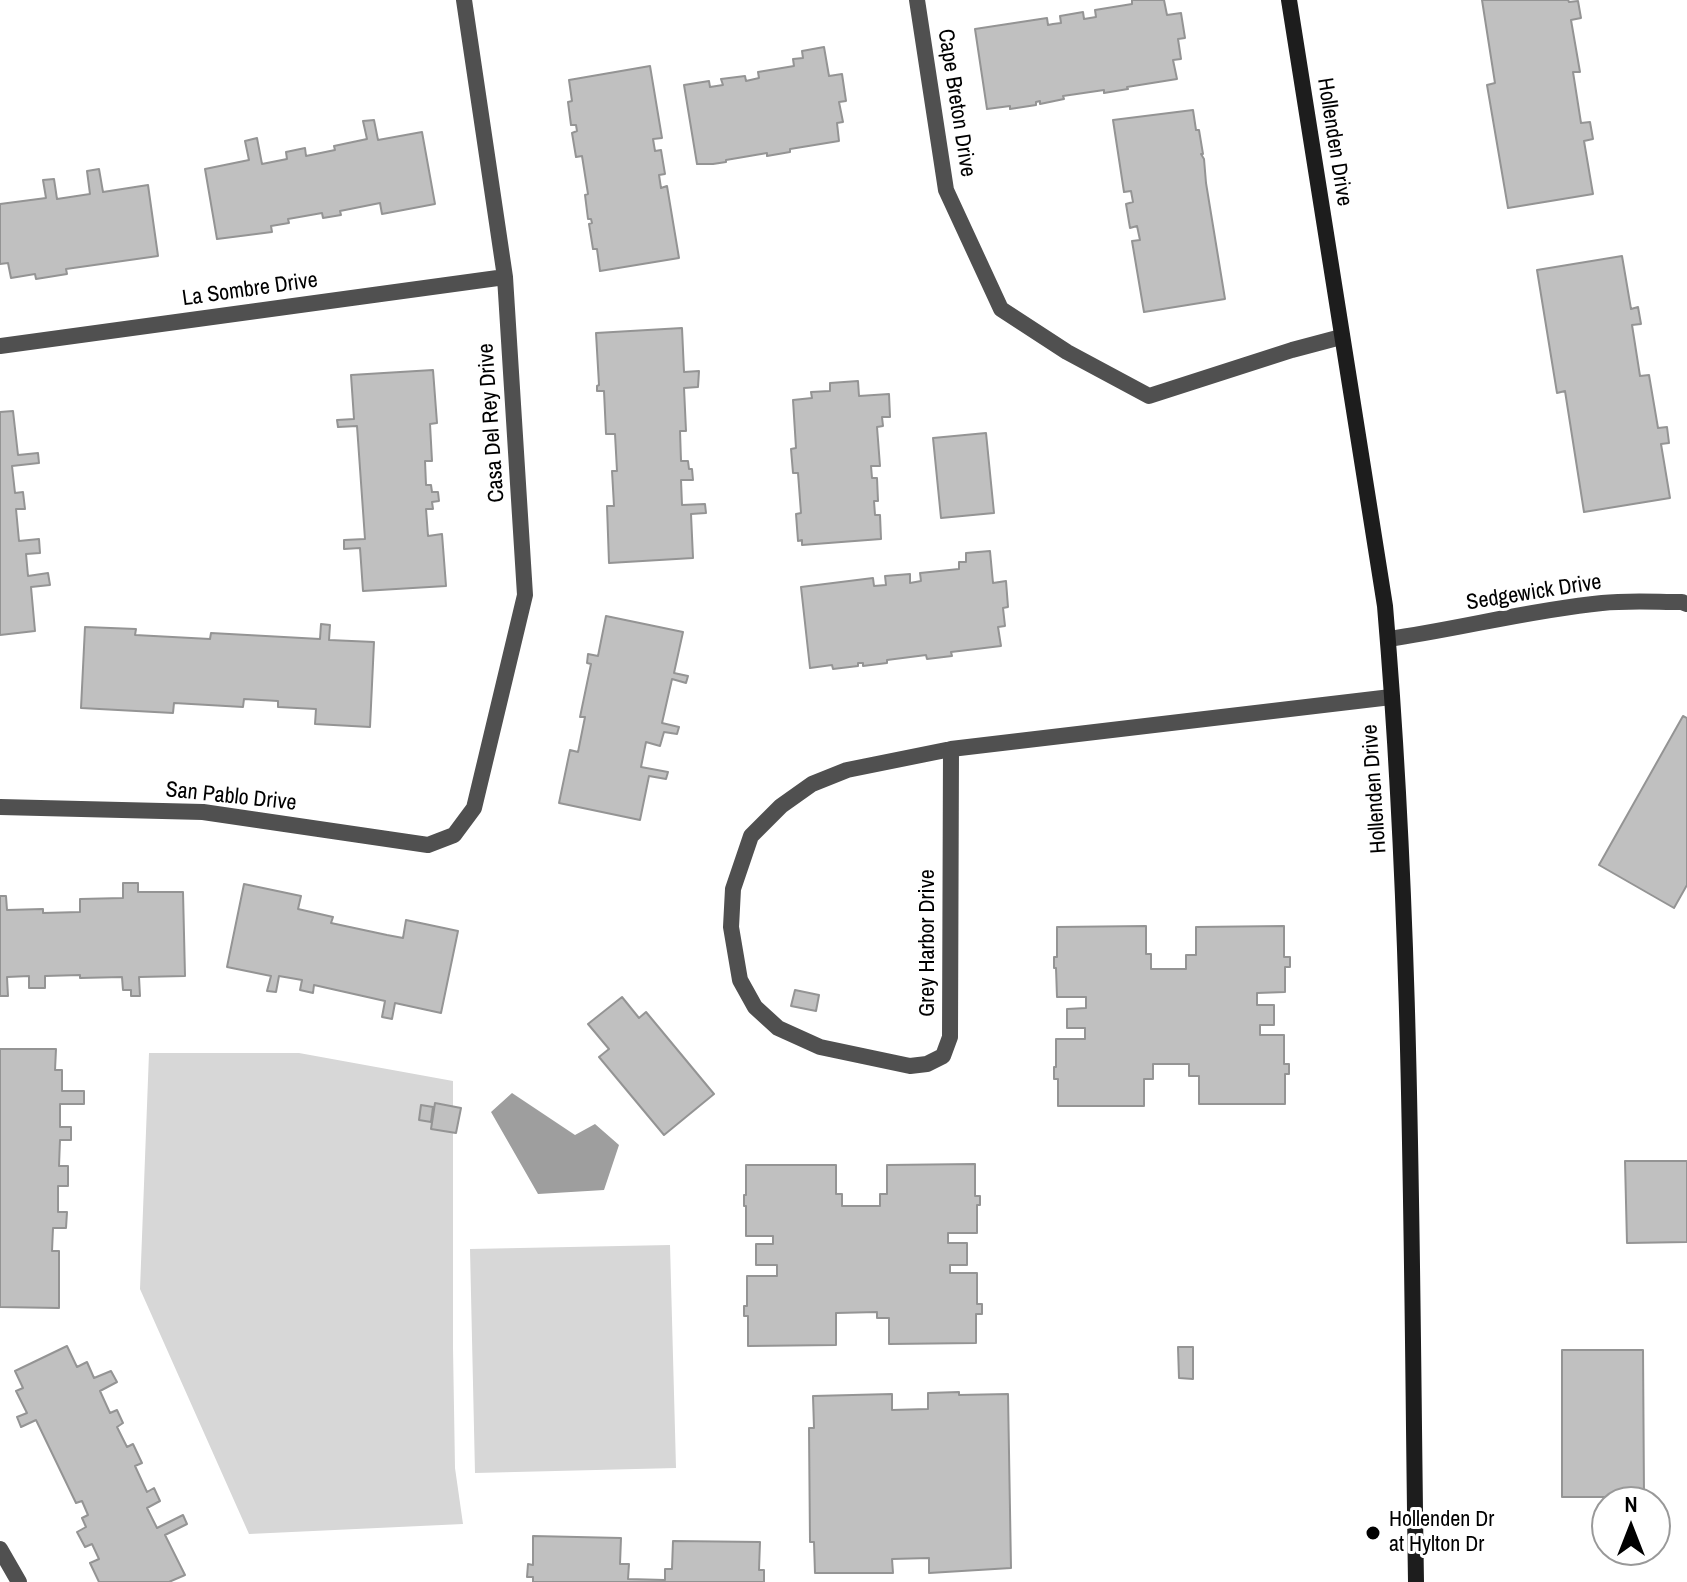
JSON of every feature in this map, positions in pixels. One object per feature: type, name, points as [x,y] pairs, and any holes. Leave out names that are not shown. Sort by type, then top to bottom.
[{"type":"street","name":"Casa Del Rey Drive","points":[[454,835],[474,808],[525,595],[505,277],[464,0]]},
{"type":"street","name":"Cape Breton Drive","points":[[917,0],[946,190],[1001,309],[1067,352],[1149,396],[1341,337]]},
{"type":"street","name":"Hollenden Drive","points":[[1289,0],[1388,639],[1399,801],[1408,1024],[1416,1582]]},
{"type":"street","name":"La Sombre Drive","points":[[0,346],[505,277]]},
{"type":"street","name":"Sedgewick Drive","points":[[1388,639],[1603,603],[1687,604]]},
{"type":"street","name":"Grey Harbor Drive","points":[[951,749],[950,1037],[943,1056],[927,1064],[910,1066],[820,1047],[778,1028],[755,1007],[740,980],[731,927],[733,889],[751,836],[781,806],[812,784],[847,770],[951,749],[1391,697]]},
{"type":"street","name":"San Pablo Drive","points":[[0,807],[203,812],[428,845],[454,835]]},
{"type":"street","points":[[0,1549],[19,1582]]},
{"type":"shaded area","points":[[149,1053],[299,1053],[453,1081],[455,1468],[463,1524],[249,1534],[140,1289]]},
{"type":"shaded area","points":[[512,1093],[575,1135],[595,1124],[619,1145],[604,1190],[538,1194],[491,1112]]},
{"type":"shaded area","points":[[670,1245],[676,1468],[475,1473],[470,1249]]},
{"type":"building","points":[[1132,0],[1164,0],[1167,15],[1181,13],[1185,38],[1178,39],[1181,59],[1173,60],[1177,79],[1104,93],[1104,90],[1063,96],[1064,99],[1040,104],[1040,101],[1036,105],[987,109],[975,29],[1047,18],[1048,25],[1061,23],[1060,16],[1083,12],[1084,19],[1096,17],[1095,10],[1132,4]]},
{"type":"building","points":[[1482,0],[1578,1],[1581,18],[1571,20],[1580,72],[1573,72],[1581,123],[1590,122],[1593,139],[1584,141],[1593,194],[1508,208],[1487,85],[1495,83]]},
{"type":"building","points":[[824,47],[829,76],[842,74],[846,101],[839,102],[843,122],[837,123],[839,141],[767,156],[767,153],[726,162],[697,164],[684,85],[709,81],[710,87],[723,85],[721,79],[745,76],[746,81],[759,78],[758,72],[794,66],[793,59],[803,58],[802,51]]},
{"type":"building","points":[[650,66],[662,138],[653,139],[655,151],[661,150],[665,174],[659,175],[661,188],[667,186],[679,258],[600,271],[597,249],[593,249],[589,224],[592,223],[588,219],[582,156],[576,157],[572,133],[577,131],[576,125],[571,125],[569,80]]},
{"type":"building","points":[[1193,110],[1204,159],[1225,299],[1144,312],[1132,241],[1140,240],[1137,226],[1130,228],[1126,204],[1133,202],[1131,191],[1124,192],[1113,120]]},
{"type":"building","points":[[374,120],[378,140],[422,132],[435,204],[382,214],[380,203],[340,211],[341,215],[323,218],[322,213],[288,219],[289,223],[271,226],[272,232],[217,239],[205,169],[249,160],[245,141],[257,138],[262,164],[287,159],[286,152],[305,148],[306,156],[335,150],[334,146],[367,139],[363,121]]},
{"type":"building","points":[[99,169],[103,192],[148,185],[158,256],[66,269],[67,274],[36,279],[35,274],[11,278],[8,263],[0,264],[0,204],[46,198],[43,180],[54,179],[57,199],[90,194],[87,171]]},
{"type":"building","points":[[1622,256],[1631,309],[1638,307],[1641,324],[1632,325],[1640,376],[1649,375],[1658,428],[1667,427],[1669,443],[1661,444],[1670,498],[1584,512],[1565,391],[1557,393],[1537,270]]},
{"type":"building","points":[[682,328],[684,372],[699,371],[698,387],[684,388],[686,431],[680,431],[681,461],[688,461],[693,480],[681,480],[682,505],[705,504],[706,513],[691,514],[693,558],[609,563],[607,506],[614,506],[612,471],[617,471],[615,434],[606,434],[604,391],[597,391],[596,333]]},
{"type":"building","points":[[433,370],[437,423],[430,424],[432,461],[425,461],[426,485],[431,485],[432,492],[438,492],[439,501],[432,502],[433,509],[426,509],[428,536],[442,534],[446,586],[363,591],[360,548],[344,549],[344,540],[365,539],[357,426],[338,427],[337,420],[354,419],[351,375]]},
{"type":"building","points":[[858,381],[859,396],[889,394],[890,417],[882,417],[883,426],[877,427],[880,466],[871,466],[872,478],[877,478],[878,501],[874,501],[875,515],[880,515],[881,539],[802,545],[802,540],[798,541],[796,514],[801,513],[798,473],[793,473],[791,449],[796,448],[793,400],[812,398],[811,392],[830,391],[830,383]]},
{"type":"building","points":[[13,411],[18,455],[38,453],[39,463],[12,466],[15,493],[23,492],[25,509],[16,509],[19,541],[39,539],[40,553],[26,554],[28,576],[48,573],[50,585],[31,587],[35,631],[0,635],[0,412]]},
{"type":"building","points":[[986,433],[994,513],[941,518],[933,438]]},
{"type":"building","points":[[990,551],[993,583],[1006,581],[1008,607],[1003,608],[1005,626],[998,627],[1001,646],[951,652],[952,656],[927,659],[926,655],[863,666],[863,663],[858,663],[858,666],[833,669],[832,665],[810,668],[801,587],[873,578],[874,586],[886,585],[885,576],[910,574],[910,583],[921,581],[920,573],[959,569],[959,562],[966,562],[966,553]]},
{"type":"building","points":[[606,616],[683,632],[674,673],[688,676],[686,683],[672,679],[662,723],[679,727],[677,734],[664,732],[660,746],[646,742],[641,767],[668,772],[666,779],[649,776],[640,820],[559,803],[570,750],[578,752],[585,717],[580,717],[591,664],[587,663],[588,654],[598,656]]},
{"type":"building","points":[[321,624],[330,625],[329,640],[374,642],[370,727],[315,724],[316,709],[278,707],[278,701],[244,699],[243,707],[174,703],[173,713],[81,708],[85,627],[136,629],[135,635],[210,639],[211,633],[320,639]]},
{"type":"building","points":[[1683,716],[1687,718],[1687,885],[1674,908],[1599,865]]},
{"type":"building","points":[[123,883],[138,883],[138,892],[183,892],[185,976],[139,977],[140,996],[131,996],[131,990],[123,990],[122,977],[45,976],[45,988],[29,988],[29,976],[7,977],[8,996],[0,996],[0,896],[6,896],[7,910],[80,912],[80,899],[123,898]]},
{"type":"building","points":[[244,884],[301,896],[298,909],[333,917],[331,923],[403,938],[406,920],[458,931],[441,1013],[395,1003],[392,1019],[382,1017],[385,1001],[314,985],[313,993],[300,990],[302,980],[279,976],[276,992],[267,991],[271,976],[227,967]]},
{"type":"building","points":[[1146,926],[1146,954],[1151,954],[1151,969],[1186,969],[1186,955],[1196,955],[1196,927],[1284,926],[1284,957],[1290,957],[1290,967],[1285,967],[1285,992],[1257,993],[1257,1005],[1274,1005],[1274,1025],[1260,1025],[1260,1035],[1284,1035],[1284,1064],[1289,1064],[1289,1074],[1285,1074],[1285,1104],[1199,1104],[1199,1076],[1189,1076],[1189,1064],[1153,1064],[1153,1079],[1144,1079],[1144,1106],[1058,1106],[1058,1079],[1054,1079],[1056,1039],[1085,1039],[1085,1028],[1067,1028],[1067,1009],[1086,1008],[1086,997],[1057,997],[1054,957],[1057,957],[1057,927]]},
{"type":"building","points":[[795,990],[819,995],[816,1011],[791,1006]]},
{"type":"building","points":[[622,997],[639,1018],[646,1012],[714,1094],[664,1135],[599,1057],[609,1049],[588,1024]]},
{"type":"building","points":[[0,1049],[56,1049],[55,1070],[62,1070],[62,1091],[84,1091],[84,1104],[60,1104],[60,1127],[71,1127],[71,1140],[60,1140],[59,1166],[68,1166],[68,1186],[58,1186],[58,1212],[67,1212],[66,1228],[53,1228],[52,1251],[59,1251],[59,1308],[0,1307]]},
{"type":"building","points":[[435,1103],[461,1108],[456,1133],[431,1129]]},
{"type":"building","points":[[421,1105],[433,1107],[431,1122],[419,1120]]},
{"type":"building","points":[[1625,1161],[1687,1161],[1687,1242],[1627,1243]]},
{"type":"building","points":[[975,1164],[975,1196],[980,1196],[977,1233],[948,1233],[948,1243],[967,1243],[967,1265],[950,1265],[950,1273],[977,1273],[977,1304],[982,1304],[982,1314],[976,1314],[976,1343],[889,1344],[889,1318],[877,1318],[877,1312],[836,1313],[836,1345],[748,1346],[748,1316],[744,1316],[747,1276],[777,1276],[777,1265],[756,1265],[756,1244],[773,1244],[773,1236],[746,1236],[746,1165],[836,1165],[836,1194],[842,1194],[842,1206],[880,1206],[880,1194],[887,1194],[887,1165]]},
{"type":"building","points":[[67,1346],[77,1367],[87,1362],[94,1378],[111,1371],[117,1382],[100,1391],[110,1413],[117,1410],[123,1423],[117,1427],[127,1447],[133,1444],[142,1463],[135,1466],[147,1492],[154,1488],[160,1501],[147,1508],[157,1528],[183,1515],[187,1524],[165,1535],[185,1575],[169,1582],[99,1582],[90,1563],[99,1559],[92,1544],[85,1547],[77,1532],[86,1527],[82,1518],[88,1515],[82,1501],[76,1503],[36,1420],[21,1427],[17,1417],[27,1413],[16,1391],[23,1388],[15,1371]]},
{"type":"building","points":[[1178,1347],[1193,1347],[1193,1379],[1179,1378]]},
{"type":"building","points":[[1562,1350],[1643,1350],[1644,1486],[1591,1486],[1591,1497],[1562,1497]]},
{"type":"building","points":[[959,1392],[959,1395],[1008,1394],[1011,1568],[929,1573],[929,1558],[892,1559],[893,1573],[815,1573],[814,1542],[810,1542],[809,1428],[814,1428],[813,1396],[892,1394],[892,1410],[928,1409],[928,1393]]},
{"type":"building","points":[[533,1536],[621,1538],[620,1564],[629,1564],[628,1579],[665,1580],[665,1569],[672,1569],[673,1541],[760,1542],[759,1570],[764,1570],[764,1582],[533,1582],[533,1577],[527,1577],[528,1564],[533,1565]]},
{"type":"place","name":"Hollenden Dr at Hylton Dr","points":[[1373,1533]]}]
